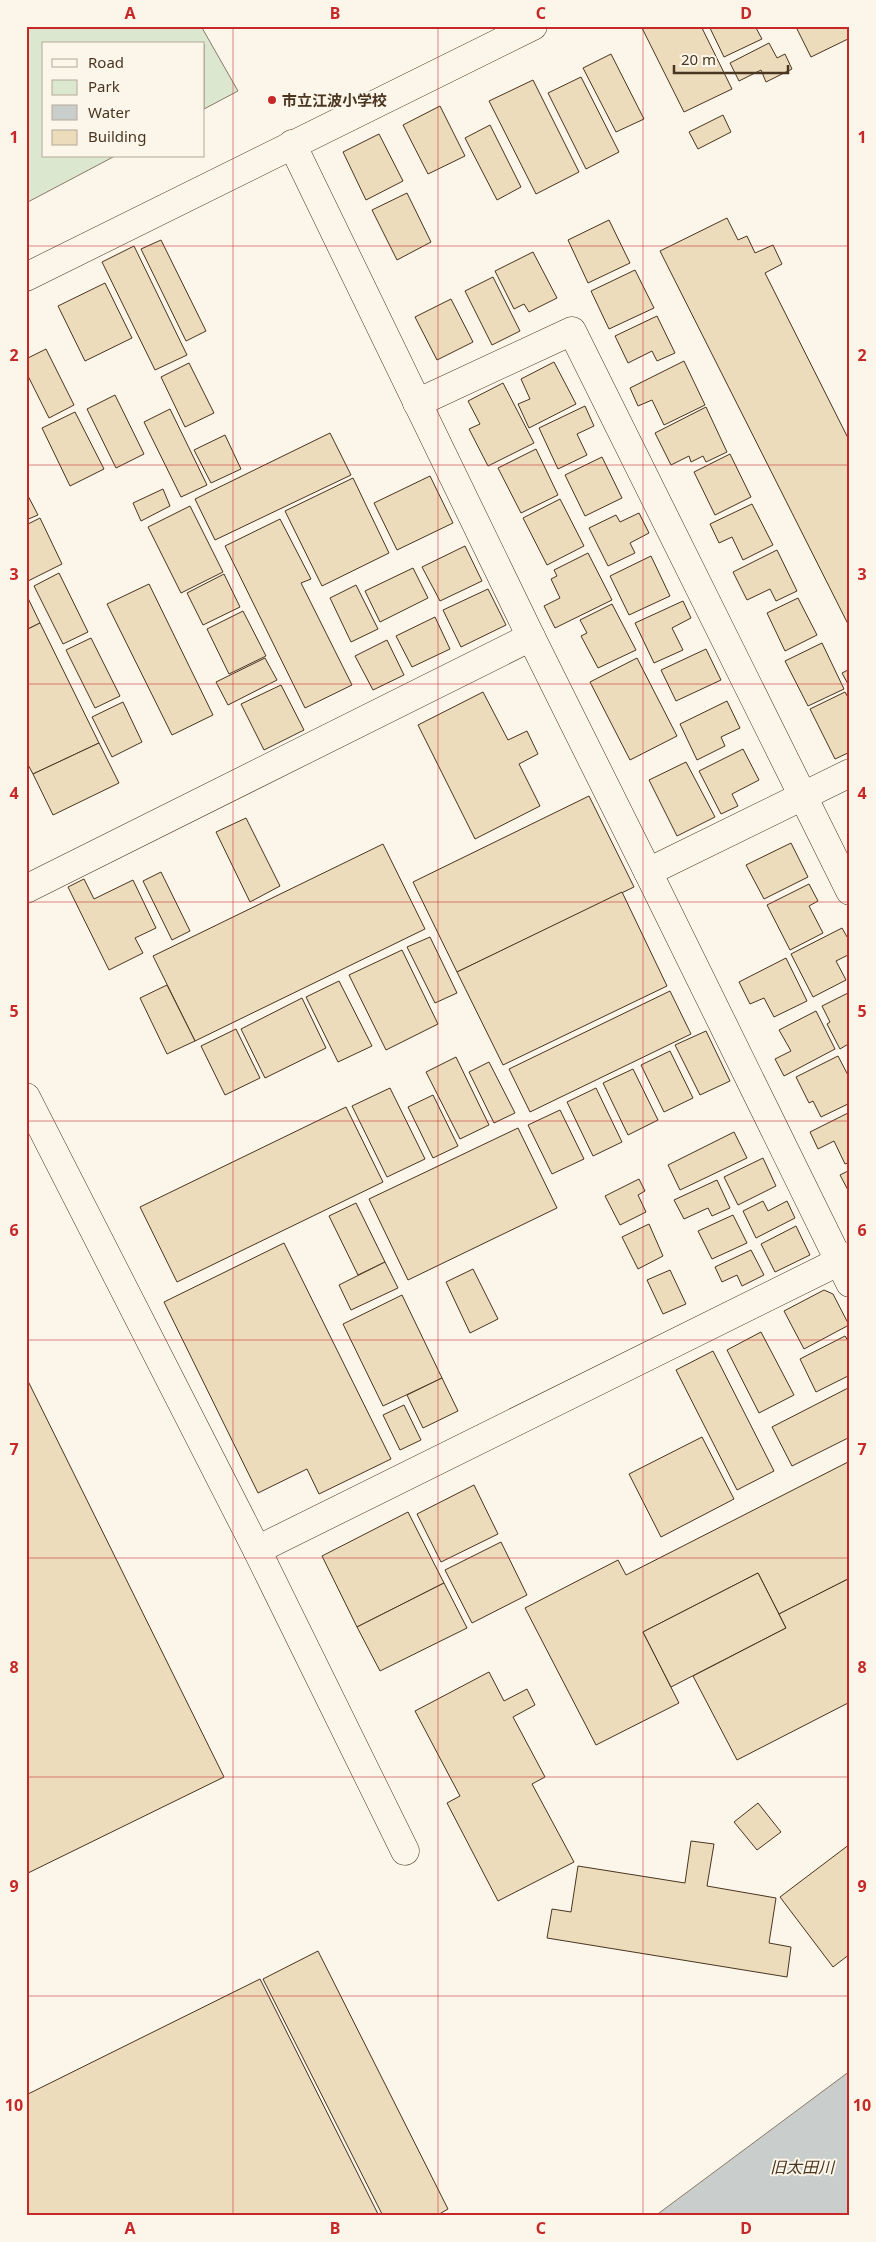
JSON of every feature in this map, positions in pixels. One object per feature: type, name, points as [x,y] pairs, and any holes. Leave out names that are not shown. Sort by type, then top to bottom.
[{"type":"street","points":[[26,277],[533,26]]},
{"type":"street","points":[[257,1550],[846,1267],[531,638],[292,144]]},
{"type":"street","points":[[417,403],[572,331],[850,891]]},
{"type":"street","points":[[26,889],[531,638]]},
{"type":"street","points":[[648,872],[850,773]]},
{"type":"street","points":[[26,1097],[257,1550],[405,1850]]},
{"type":"green space","points":[[26,26],[201,26],[238,91],[205,108],[205,42],[42,42],[42,158],[111,158],[26,203]]},
{"type":"water","name":"旧太田川","points":[[850,2071],[850,2216],[655,2216]]},
{"type":"building","points":[[641,26],[701,26],[732,89],[684,112]]},
{"type":"building","points":[[709,26],[755,26],[762,39],[724,57]]},
{"type":"building","points":[[802,26],[848,26],[850,38],[811,57],[797,29]]},
{"type":"building","points":[[769,43],[777,58],[785,54],[792,69],[766,82],[761,70],[739,81],[730,63]]},
{"type":"building","points":[[611,54],[644,119],[616,132],[583,68]]},
{"type":"building","points":[[581,77],[619,152],[586,169],[548,93]]},
{"type":"building","points":[[533,80],[579,172],[536,194],[489,101]]},
{"type":"building","points":[[440,106],[465,156],[428,174],[403,125]]},
{"type":"building","points":[[723,115],[731,132],[698,149],[689,132]]},
{"type":"building","points":[[490,125],[521,187],[497,200],[465,138]]},
{"type":"building","points":[[379,134],[403,181],[366,200],[343,152]]},
{"type":"building","points":[[407,193],[431,242],[397,260],[372,210]]},
{"type":"building","points":[[727,218],[738,240],[747,236],[755,253],[773,245],[782,264],[765,273],[850,442],[850,628],[660,251]]},
{"type":"building","points":[[609,220],[630,263],[588,283],[568,240]]},
{"type":"building","points":[[161,240],[206,331],[186,341],[141,249]]},
{"type":"building","points":[[134,246],[187,355],[155,370],[102,262]]},
{"type":"building","points":[[533,252],[557,298],[529,312],[524,304],[514,309],[495,271]]},
{"type":"building","points":[[635,270],[654,308],[609,329],[591,291]]},
{"type":"building","points":[[493,277],[520,331],[492,345],[465,291]]},
{"type":"building","points":[[105,283],[132,338],[85,361],[58,306]]},
{"type":"building","points":[[451,299],[473,342],[437,360],[415,317]]},
{"type":"building","points":[[657,316],[675,353],[657,361],[652,351],[628,363],[615,336]]},
{"type":"building","points":[[46,349],[74,405],[49,418],[26,372],[26,359]]},
{"type":"building","points":[[684,361],[705,405],[664,425],[652,400],[638,406],[630,388]]},
{"type":"building","points":[[554,362],[576,404],[529,428],[518,404],[530,399],[521,379]]},
{"type":"building","points":[[189,363],[214,413],[185,427],[161,377]]},
{"type":"building","points":[[503,383],[534,443],[488,466],[469,429],[480,424],[468,401]]},
{"type":"building","points":[[115,395],[144,454],[116,468],[87,409]]},
{"type":"building","points":[[585,406],[594,426],[577,434],[587,455],[558,469],[539,428]]},
{"type":"building","points":[[706,407],[727,452],[706,462],[703,456],[691,462],[689,456],[671,465],[655,433]]},
{"type":"building","points":[[170,409],[207,485],[181,497],[144,422]]},
{"type":"building","points":[[75,412],[104,469],[70,486],[42,428]]},
{"type":"building","points":[[330,433],[351,475],[215,540],[195,499]]},
{"type":"building","points":[[225,435],[241,469],[211,483],[194,450]]},
{"type":"building","points":[[536,449],[558,495],[521,513],[498,468]]},
{"type":"building","points":[[730,454],[751,497],[715,515],[694,472]]},
{"type":"building","points":[[602,457],[622,498],[585,516],[565,475]]},
{"type":"building","points":[[430,476],[453,523],[397,550],[374,503]]},
{"type":"building","points":[[353,478],[389,553],[322,586],[285,511]]},
{"type":"building","points":[[163,489],[170,506],[141,521],[133,503]]},
{"type":"building","points":[[26,492],[38,515],[26,520]]},
{"type":"building","points":[[560,499],[584,546],[547,565],[523,518]]},
{"type":"building","points":[[752,504],[773,545],[743,560],[732,537],[719,543],[710,524]]},
{"type":"building","points":[[190,506],[223,572],[181,593],[148,527]]},
{"type":"building","points":[[639,513],[649,533],[630,543],[635,553],[608,566],[589,528],[616,515],[620,522]]},
{"type":"building","points":[[40,518],[62,564],[26,582],[26,525]]},
{"type":"building","points":[[280,519],[311,579],[301,583],[352,685],[305,708],[225,546]]},
{"type":"building","points":[[465,546],[482,581],[440,601],[422,567]]},
{"type":"building","points":[[777,550],[797,591],[776,601],[770,589],[747,600],[733,572]]},
{"type":"building","points":[[588,553],[612,600],[555,628],[544,606],[560,598],[551,579],[557,576],[554,570]]},
{"type":"building","points":[[651,556],[670,596],[629,615],[610,576]]},
{"type":"building","points":[[413,568],[428,598],[380,622],[365,591]]},
{"type":"building","points":[[59,573],[88,632],[63,644],[34,586]]},
{"type":"building","points":[[224,574],[240,607],[203,625],[187,593]]},
{"type":"building","points":[[149,584],[213,715],[172,735],[107,604]]},
{"type":"building","points":[[356,585],[378,629],[351,642],[330,598]]},
{"type":"building","points":[[488,589],[506,625],[461,647],[443,610]]},
{"type":"building","points":[[26,594],[40,623],[26,630]]},
{"type":"building","points":[[798,598],[817,635],[785,651],[767,613]]},
{"type":"building","points":[[683,601],[691,618],[672,628],[683,650],[654,663],[635,623]]},
{"type":"building","points":[[612,604],[636,650],[598,668],[581,636],[587,633],[580,620]]},
{"type":"building","points":[[243,611],[266,656],[229,674],[207,629]]},
{"type":"building","points":[[435,617],[450,649],[412,667],[396,636]]},
{"type":"building","points":[[40,623],[99,743],[33,774],[26,761],[26,630]]},
{"type":"building","points":[[91,638],[120,696],[95,708],[66,650]]},
{"type":"building","points":[[387,640],[404,675],[373,690],[355,656]]},
{"type":"building","points":[[822,643],[844,689],[808,706],[785,661]]},
{"type":"building","points":[[706,649],[721,680],[676,701],[661,670]]},
{"type":"building","points":[[265,658],[277,680],[228,705],[216,682]]},
{"type":"building","points":[[637,658],[677,736],[630,760],[590,682]]},
{"type":"building","points":[[850,669],[850,688],[842,673]]},
{"type":"building","points":[[281,685],[304,730],[264,750],[241,704]]},
{"type":"building","points":[[483,692],[508,740],[527,731],[538,754],[519,764],[540,806],[475,839],[418,725]]},
{"type":"building","points":[[845,692],[850,701],[850,752],[835,759],[810,709]]},
{"type":"building","points":[[727,701],[740,728],[721,737],[725,746],[697,760],[680,724]]},
{"type":"building","points":[[123,702],[142,742],[112,757],[92,717]]},
{"type":"building","points":[[99,743],[119,783],[53,815],[33,774]]},
{"type":"building","points":[[743,749],[759,780],[732,794],[738,806],[721,814],[699,771]]},
{"type":"building","points":[[686,762],[715,817],[677,836],[649,780]]},
{"type":"building","points":[[589,796],[634,887],[457,972],[413,882]]},
{"type":"building","points":[[246,818],[280,886],[250,902],[216,832]]},
{"type":"building","points":[[791,843],[808,877],[764,899],[746,865]]},
{"type":"building","points":[[383,844],[425,929],[195,1041],[153,956]]},
{"type":"building","points":[[161,872],[190,931],[172,940],[143,881]]},
{"type":"building","points":[[84,879],[94,899],[133,880],[156,928],[135,938],[143,953],[109,970],[68,887]]},
{"type":"building","points":[[809,884],[818,901],[809,906],[823,933],[790,950],[767,905]]},
{"type":"building","points":[[622,892],[667,986],[503,1065],[457,972]]},
{"type":"building","points":[[842,928],[850,942],[850,954],[836,961],[846,980],[813,997],[791,954]]},
{"type":"building","points":[[430,937],[457,993],[435,1003],[407,947]]},
{"type":"building","points":[[402,950],[438,1024],[386,1050],[349,975]]},
{"type":"building","points":[[786,958],[807,1001],[774,1017],[764,998],[750,1004],[739,982]]},
{"type":"building","points":[[339,981],[372,1046],[338,1062],[306,997]]},
{"type":"building","points":[[167,985],[195,1041],[167,1054],[140,998]]},
{"type":"building","points":[[670,991],[691,1034],[530,1112],[509,1069]]},
{"type":"building","points":[[850,992],[850,1043],[840,1049],[827,1024],[830,1022],[822,1006]]},
{"type":"building","points":[[302,998],[326,1048],[265,1078],[241,1029]]},
{"type":"building","points":[[816,1011],[835,1049],[784,1076],[775,1059],[791,1051],[779,1030]]},
{"type":"building","points":[[236,1029],[260,1078],[225,1095],[201,1046]]},
{"type":"building","points":[[706,1031],[730,1081],[700,1095],[675,1045]]},
{"type":"building","points":[[670,1051],[693,1098],[664,1112],[641,1065]]},
{"type":"building","points":[[838,1056],[850,1079],[850,1103],[821,1117],[813,1101],[809,1103],[796,1077]]},
{"type":"building","points":[[456,1057],[489,1125],[460,1139],[426,1072]]},
{"type":"building","points":[[489,1062],[515,1113],[494,1123],[469,1072]]},
{"type":"building","points":[[633,1069],[658,1120],[628,1135],[603,1083]]},
{"type":"building","points":[[390,1088],[425,1159],[387,1177],[352,1106]]},
{"type":"building","points":[[596,1088],[622,1142],[593,1156],[567,1102]]},
{"type":"building","points":[[433,1095],[458,1146],[433,1158],[408,1107]]},
{"type":"building","points":[[346,1107],[383,1182],[177,1282],[140,1207]]},
{"type":"building","points":[[560,1110],[584,1159],[552,1174],[528,1125]]},
{"type":"building","points":[[850,1112],[850,1162],[845,1164],[834,1141],[818,1149],[810,1132]]},
{"type":"building","points":[[518,1128],[557,1208],[408,1280],[369,1199]]},
{"type":"building","points":[[734,1132],[747,1158],[680,1190],[668,1165]]},
{"type":"building","points":[[763,1158],[776,1186],[738,1205],[724,1177]]},
{"type":"building","points":[[850,1170],[850,1194],[840,1175]]},
{"type":"building","points":[[639,1179],[645,1191],[638,1195],[646,1212],[620,1225],[605,1196]]},
{"type":"building","points":[[717,1180],[730,1208],[712,1216],[708,1208],[684,1219],[674,1200]]},
{"type":"building","points":[[763,1201],[768,1211],[787,1201],[795,1218],[756,1238],[743,1211]]},
{"type":"building","points":[[356,1203],[385,1262],[358,1275],[329,1216]]},
{"type":"building","points":[[733,1215],[747,1243],[712,1259],[698,1231]]},
{"type":"building","points":[[649,1224],[663,1256],[638,1269],[622,1237]]},
{"type":"building","points":[[796,1226],[810,1255],[775,1272],[761,1244]]},
{"type":"building","points":[[284,1243],[391,1459],[319,1494],[307,1469],[258,1493],[164,1302]]},
{"type":"building","points":[[751,1250],[764,1275],[742,1286],[737,1275],[722,1282],[715,1267]]},
{"type":"building","points":[[385,1262],[398,1288],[351,1310],[339,1285]]},
{"type":"building","points":[[473,1269],[498,1319],[470,1333],[446,1282]]},
{"type":"building","points":[[670,1270],[686,1304],[663,1314],[647,1280]]},
{"type":"building","points":[[824,1290],[833,1294],[849,1325],[804,1349],[784,1311]]},
{"type":"building","points":[[402,1295],[442,1378],[383,1406],[343,1324]]},
{"type":"building","points":[[761,1332],[794,1395],[759,1413],[727,1350]]},
{"type":"building","points":[[845,1336],[850,1344],[850,1375],[816,1392],[800,1359]]},
{"type":"building","points":[[713,1351],[774,1471],[737,1490],[676,1370]]},
{"type":"building","points":[[26,1377],[224,1777],[26,1874]]},
{"type":"building","points":[[442,1378],[458,1411],[423,1428],[407,1395]]},
{"type":"building","points":[[850,1387],[850,1437],[792,1466],[772,1427]]},
{"type":"building","points":[[404,1405],[421,1440],[400,1450],[383,1415]]},
{"type":"building","points":[[702,1437],[734,1499],[661,1537],[629,1474]]},
{"type":"building","points":[[850,1461],[850,1578],[779,1614],[758,1573],[643,1632],[679,1703],[596,1745],[525,1608],[618,1560],[626,1575]]},
{"type":"building","points":[[474,1485],[498,1534],[441,1562],[417,1514]]},
{"type":"building","points":[[408,1512],[444,1583],[357,1627],[322,1556]]},
{"type":"building","points":[[501,1542],[527,1595],[472,1623],[445,1570]]},
{"type":"building","points":[[758,1573],[786,1628],[671,1687],[643,1632]]},
{"type":"building","points":[[850,1578],[850,1702],[737,1760],[693,1676],[786,1628],[779,1614]]},
{"type":"building","points":[[444,1583],[467,1628],[380,1671],[357,1627]]},
{"type":"building","points":[[489,1672],[504,1701],[527,1689],[535,1705],[513,1717],[545,1777],[532,1784],[574,1862],[498,1901],[447,1803],[460,1796],[415,1711]]},
{"type":"building","points":[[758,1803],[781,1832],[757,1850],[734,1822]]},
{"type":"building","points":[[691,1841],[714,1844],[707,1886],[776,1898],[769,1943],[791,1947],[787,1977],[547,1938],[552,1909],[571,1912],[578,1866],[685,1883]]},
{"type":"building","points":[[850,1844],[850,1954],[833,1967],[780,1897]]},
{"type":"building","points":[[318,1951],[448,2209],[436,2216],[383,2216],[263,1979]]},
{"type":"building","points":[[260,1979],[379,2216],[26,2216],[26,2095]]},
{"type":"place","name":"市立江波小学校","points":[[272,100]]}]
